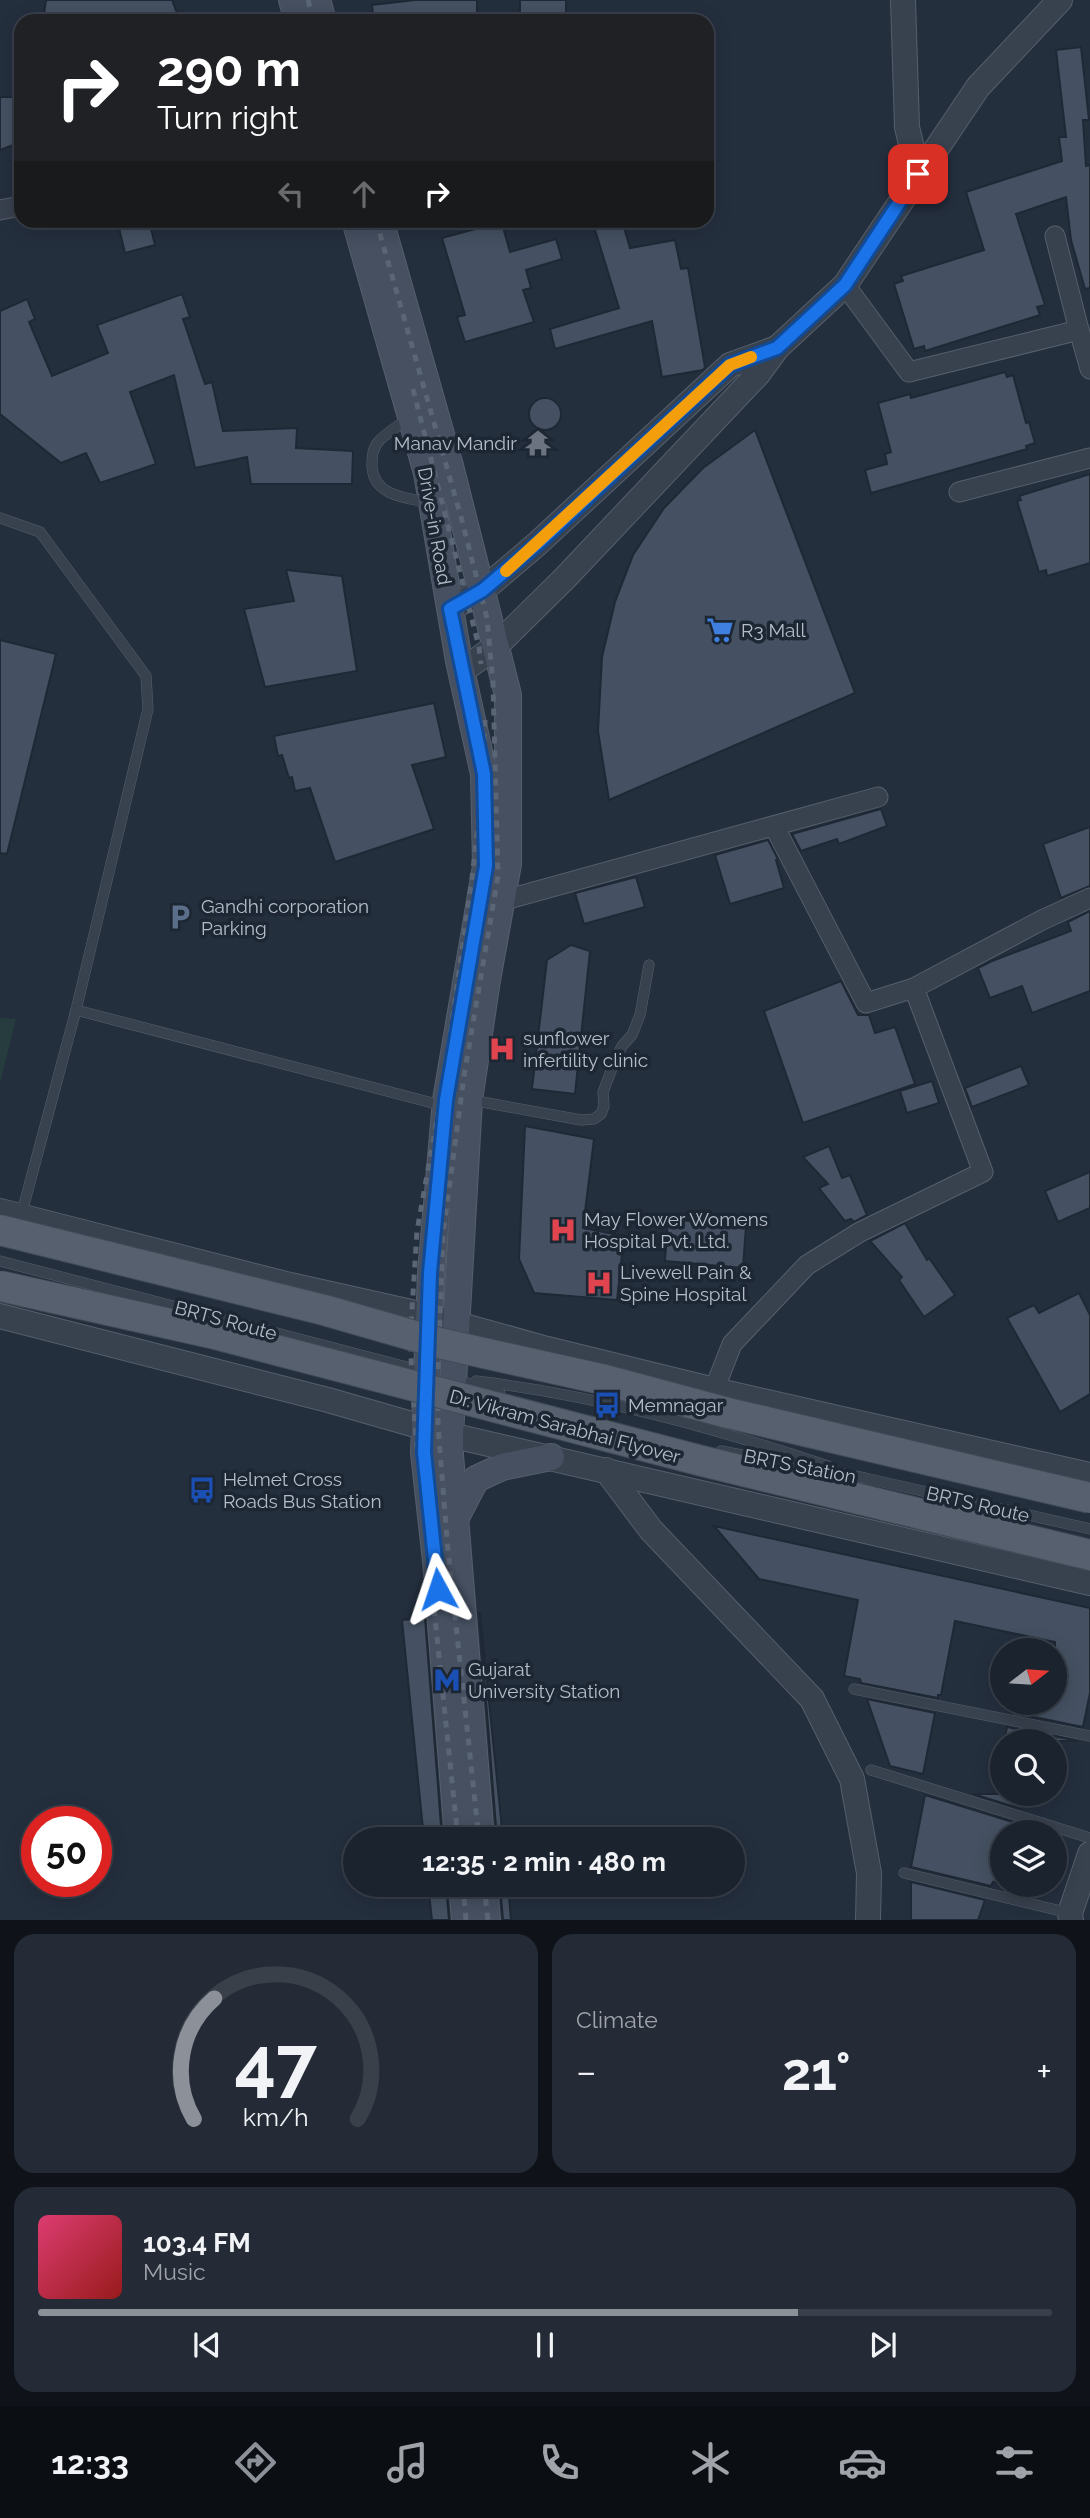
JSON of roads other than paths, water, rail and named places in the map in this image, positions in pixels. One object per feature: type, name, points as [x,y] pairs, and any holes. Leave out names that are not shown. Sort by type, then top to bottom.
[{"type":"main road","name":"Drive-in Road","points":[[357,228],[426,473],[461,671],[484,774],[486,866],[429,1316],[440,1375],[438,1432],[424,1452],[436,1561],[457,1827]]},
{"type":"main road","name":"Drive-in Road","points":[[382,228],[483,590],[508,695],[508,864],[457,1103]]},
{"type":"main road","points":[[440,1375],[457,1324],[457,1103]]},
{"type":"main road","points":[[7,1219],[439,1343],[605,1380],[728,1413],[1090,1498]]},
{"type":"main road","name":"Dr. Vikram Sarabhai Flyover","points":[[0,1286],[215,1334],[702,1461],[1090,1555]]},
{"type":"main road","points":[[438,1432],[455,1520],[480,1827]]},
{"type":"main road","points":[[455,1520],[476,1479],[502,1466],[551,1457]]},
{"type":"main road","points":[[463,1897],[465,1920]]},
{"type":"main road","points":[[485,1897],[487,1920]]},
{"type":"street","points":[[903,0],[907,127],[918,174]]},
{"type":"street","points":[[461,671],[496,646],[565,578],[758,374],[777,348],[845,285],[978,87],[1060,0]]},
{"type":"street","points":[[1055,236],[1090,369]]},
{"type":"street","points":[[845,285],[909,372],[1079,330]]},
{"type":"street","points":[[450,609],[483,590],[537,544],[730,365],[777,348]]},
{"type":"street","points":[[959,492],[1090,458]]},
{"type":"street","points":[[502,901],[878,797]]},
{"type":"street","points":[[774,826],[866,1003],[914,988],[1042,920],[1090,898]]},
{"type":"street","points":[[714,1390],[732,1344],[807,1265],[860,1233],[984,1172],[914,988]]},
{"type":"street","points":[[7,1219],[429,1316],[714,1390],[1090,1475]]},
{"type":"street","points":[[0,1316],[328,1400],[438,1432],[1090,1583]]},
{"type":"street","points":[[606,1470],[650,1530],[812,1699],[852,1779],[869,1873],[868,1920]]},
{"type":"street","points":[[1068,1917],[1090,1854]]},
{"type":"lane","points":[[411,415],[377,444],[372,456],[373,476],[380,488],[394,495],[432,503]]},
{"type":"lane","points":[[0,518],[40,532],[146,676],[148,709],[76,1010],[7,1219]]},
{"type":"lane","points":[[76,1010],[457,1103],[581,1120],[594,1119],[601,1114],[604,1107],[603,1092],[621,1046],[632,1035],[640,1015],[649,965]]},
{"type":"lane","name":"BRTS Route","points":[[0,1261],[440,1375]]},
{"type":"lane","points":[[440,1375],[515,1398]]},
{"type":"lane","name":"BRTS Station","points":[[440,1375],[533,1388],[731,1434],[865,1478]]},
{"type":"lane","name":"BRTS Station","points":[[713,1449],[865,1478]]},
{"type":"lane","name":"BRTS Route","points":[[865,1478],[1090,1529]]},
{"type":"lane","points":[[854,1689],[1090,1736]]},
{"type":"lane","points":[[871,1770],[1090,1838]]},
{"type":"lane","points":[[904,1873],[1068,1917]]},
{"type":"railway","points":[[308,0],[312,14]]},
{"type":"railway","points":[[378,228],[487,618],[493,683],[498,876],[464,1076],[443,1234],[438,1373],[438,1426],[448,1551],[478,1827]]},
{"type":"railway","points":[[413,389],[479,647],[481,664]]},
{"type":"railway","points":[[457,1827],[415,1426],[410,1341],[417,1231],[444,1080],[472,878],[482,790],[485,720]]},
{"type":"railway","points":[[464,1897],[466,1920]]},
{"type":"railway","points":[[485,1897],[488,1920]]},
{"type":"place","name":"Manav Mandir","points":[[538,443]]},
{"type":"place","name":"R3 Mall","points":[[720,630]]},
{"type":"place","name":"Gandhi corporation Parking","points":[[180,917]]},
{"type":"place","name":"sunflower infertility clinic","points":[[502,1049]]},
{"type":"place","name":"May Flower Womens Hospital Pvt. Ltd.","points":[[563,1230]]},
{"type":"place","name":"Livewell Pain & Spine Hospital","points":[[599,1283]]},
{"type":"place","name":"Memnagar","points":[[607,1405]]},
{"type":"place","name":"Helmet Cross Roads Bus Station","points":[[202,1490]]},
{"type":"place","name":"Gujarat University Station","points":[[447,1680]]}]
